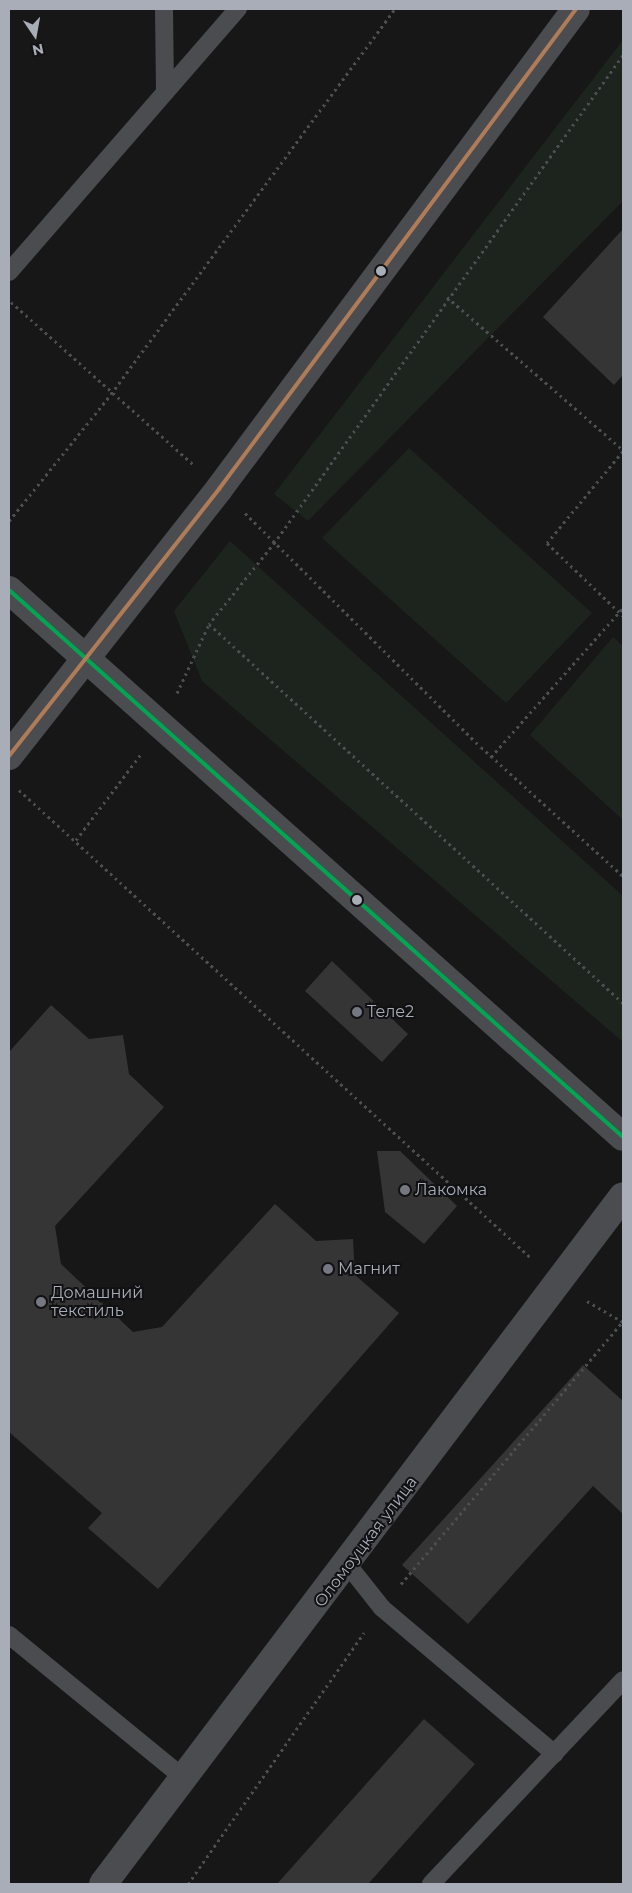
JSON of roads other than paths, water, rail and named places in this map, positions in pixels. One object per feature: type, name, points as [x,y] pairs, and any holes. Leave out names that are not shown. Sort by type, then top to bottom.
[{"type":"street","points":[[9,756],[82,660],[220,489],[576,9]]},
{"type":"street","points":[[9,590],[82,660],[623,1137]]},
{"type":"street","name":"Оломоуцкая улица","points":[[103,1884],[186,1780],[348,1566],[560,1285],[623,1196]]},
{"type":"lane","points":[[164,9],[165,92]]},
{"type":"lane","points":[[9,272],[238,9]]},
{"type":"lane","points":[[348,1566],[382,1608],[555,1754]]},
{"type":"lane","points":[[9,1635],[186,1780]]},
{"type":"lane","points":[[431,1884],[623,1680]]},
{"type":"place","name":"Теле2","points":[[357,1012]]},
{"type":"place","name":"Лакомка","points":[[405,1190]]},
{"type":"place","name":"Магнит","points":[[328,1269]]},
{"type":"place","name":"Домашний текстиль","points":[[41,1302]]}]
